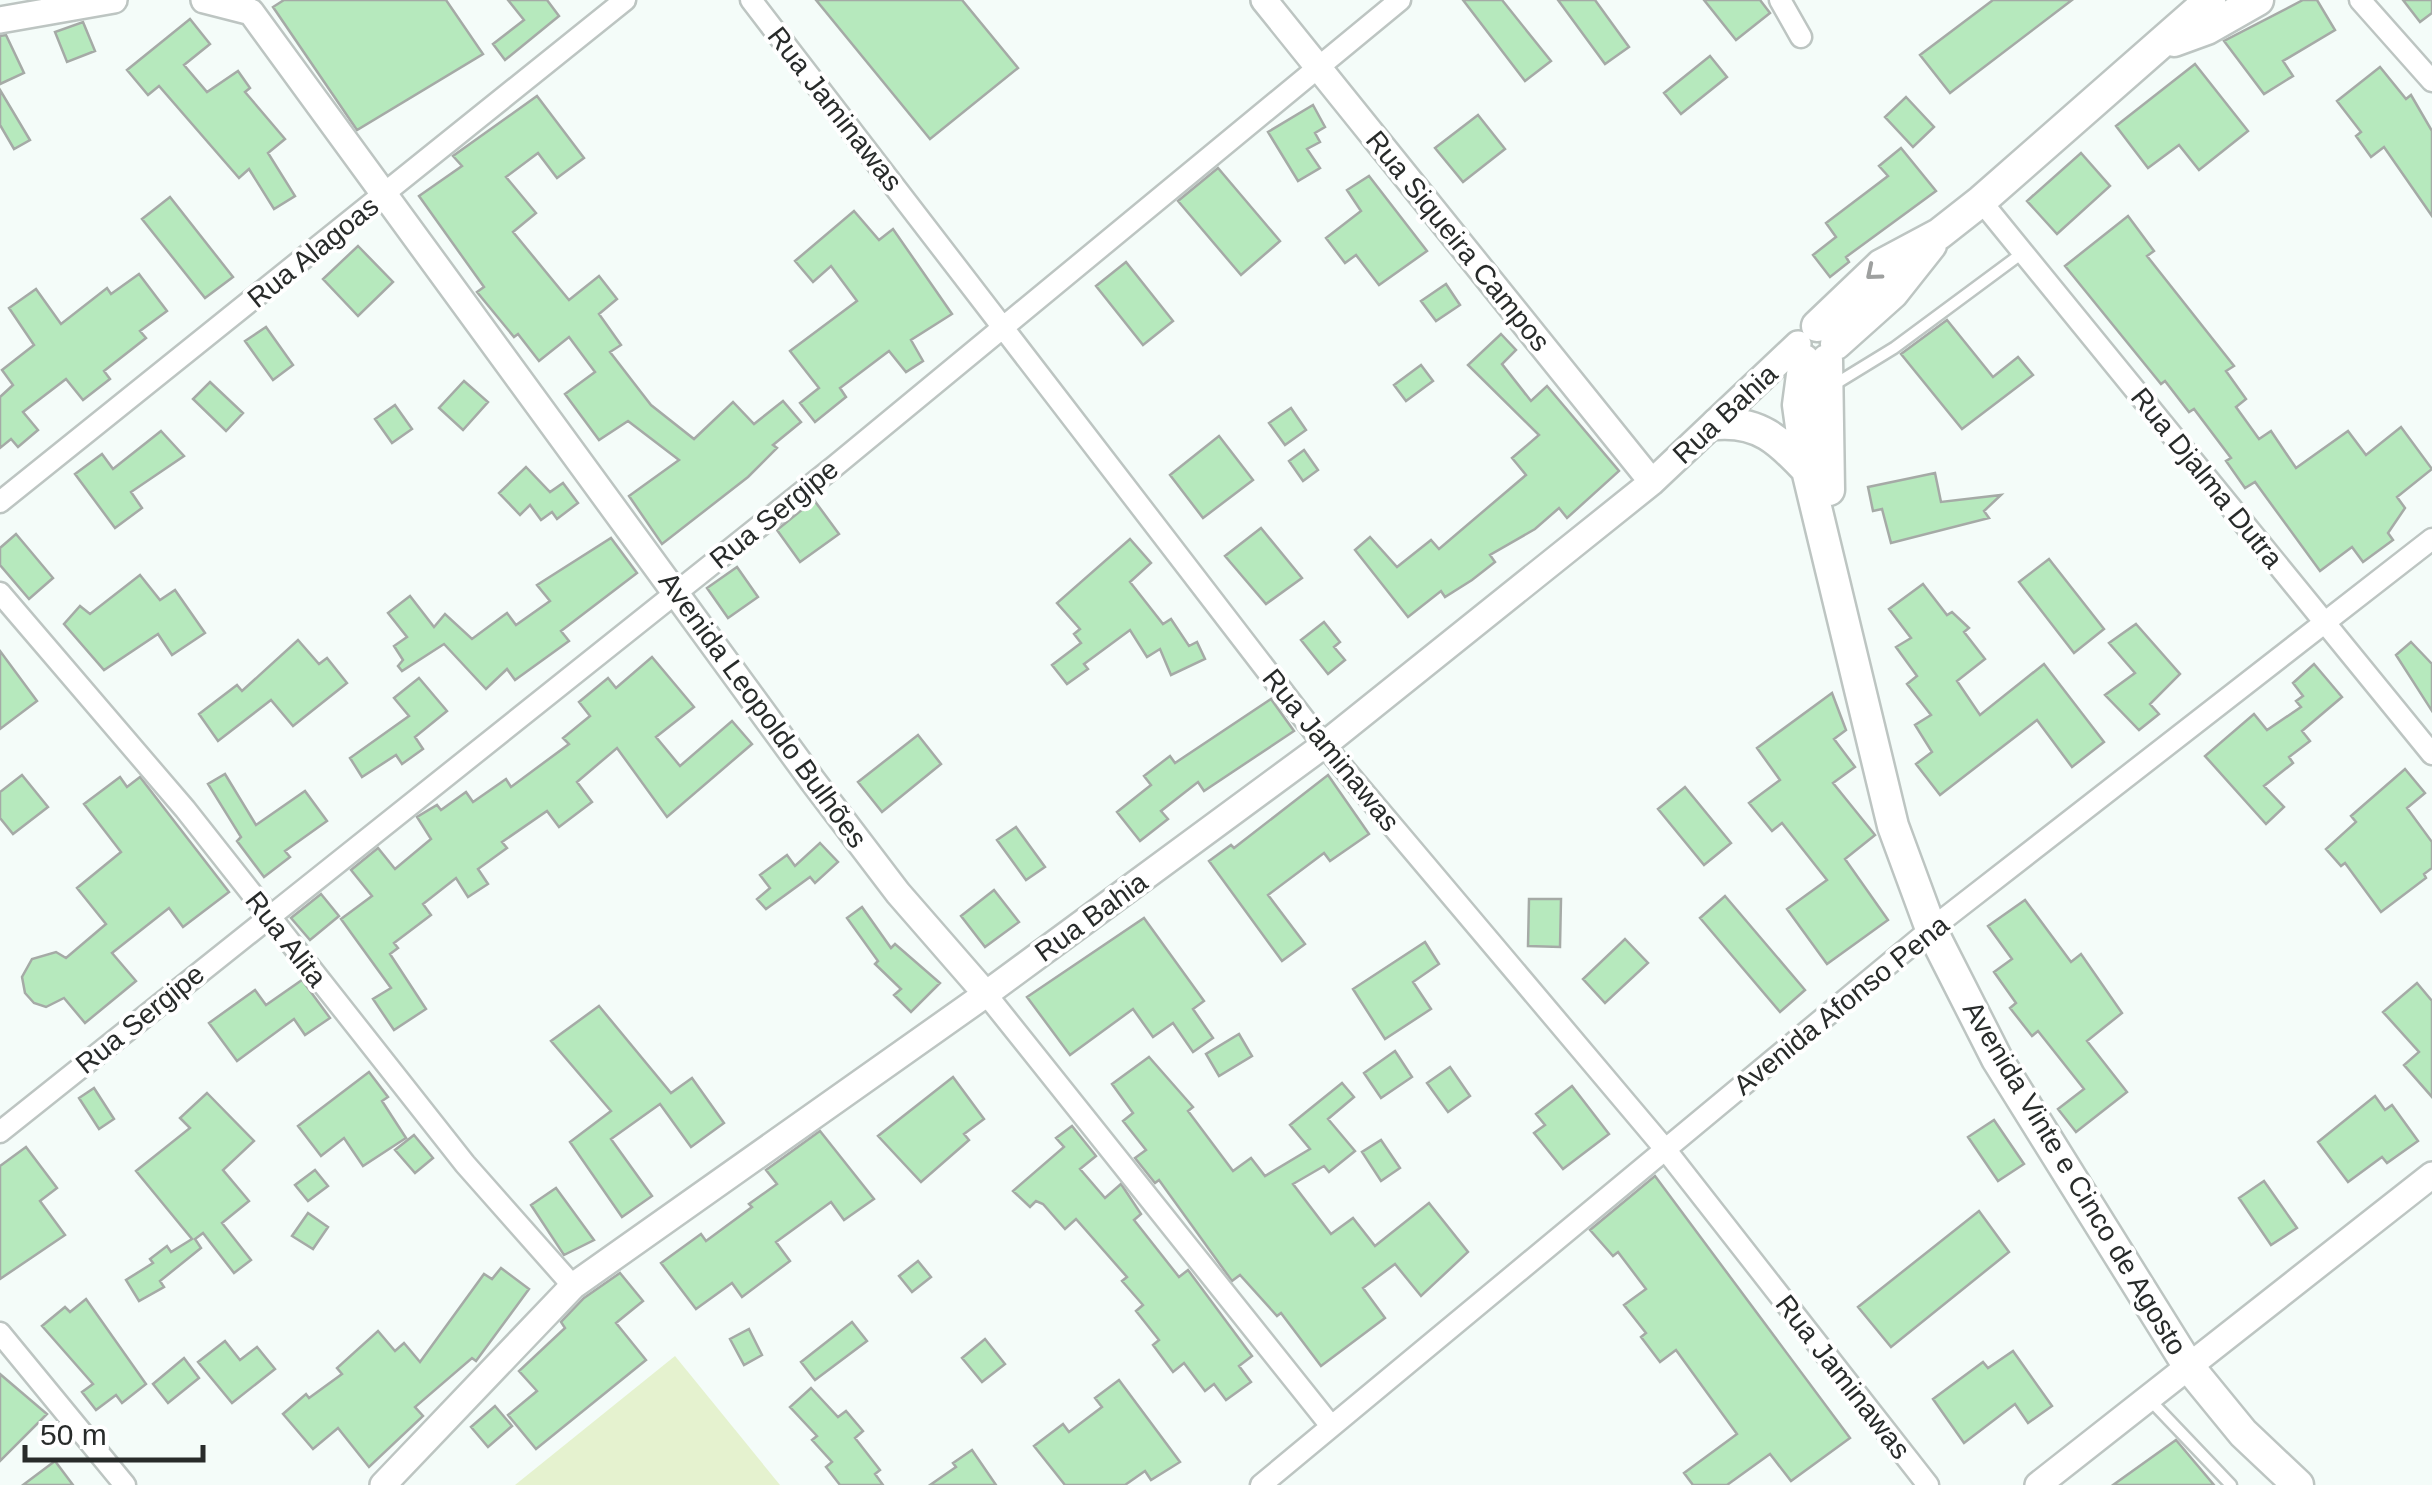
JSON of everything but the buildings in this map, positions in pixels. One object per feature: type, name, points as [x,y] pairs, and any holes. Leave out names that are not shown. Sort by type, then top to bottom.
[{"type":"main road","points":[[1818,354],[1894,293],[1939,234],[2210,0]]},
{"type":"main road","points":[[2162,45],[2207,29],[2258,0]]},
{"type":"main road","name":"Avenida Vinte e Cinco de Agosto","points":[[1818,354],[1798,405],[1807,470],[1894,826],[1931,930],[1996,1059],[2189,1367],[2243,1433],[2298,1485]]},
{"type":"main road","name":"Avenida Vinte e Cinco de Agosto","points":[[1818,354],[1839,608]]},
{"type":"main road","points":[[1717,424],[1746,422],[1769,433],[1807,470]]},
{"type":"street","points":[[0,20],[114,0]]},
{"type":"street","name":"Avenida Leopoldo Bulhões","points":[[204,0],[250,6],[382,196],[888,879],[986,994],[1331,1426]]},
{"type":"street","name":"Rua Alagoas","points":[[0,502],[625,0]]},
{"type":"street","name":"Rua Jaminawas","points":[[751,0],[1324,746],[1665,1149],[1928,1485]]},
{"type":"street","name":"Rua Siqueira Campos","points":[[1264,0],[1652,482]]},
{"type":"street","name":"Rua Sergipe","points":[[0,1132],[676,592],[1400,0]]},
{"type":"street","points":[[1780,0],[1801,36]]},
{"type":"street","points":[[2360,0],[2432,81]]},
{"type":"street","name":"Rua Djalma Dutra","points":[[1980,201],[2432,754]]},
{"type":"street","name":"Rua Bahia","points":[[384,1485],[573,1286],[986,994],[1324,746],[1652,482],[1717,424],[1818,354]]},
{"type":"street","name":"Avenida Afonso Pena","points":[[1261,1485],[1931,930],[2432,539]]},
{"type":"street","name":"Rua Alita","points":[[0,593],[184,809],[465,1164],[573,1286]]},
{"type":"street","points":[[2038,1485],[2432,1175]]},
{"type":"street","points":[[0,1333],[125,1485]]},
{"type":"lane","points":[[1818,354],[1894,348],[2021,254]]},
{"type":"lane","points":[[2148,1399],[2231,1485]]},
{"type":"green space","points":[[675,1356],[780,1485],[515,1485]]}]
